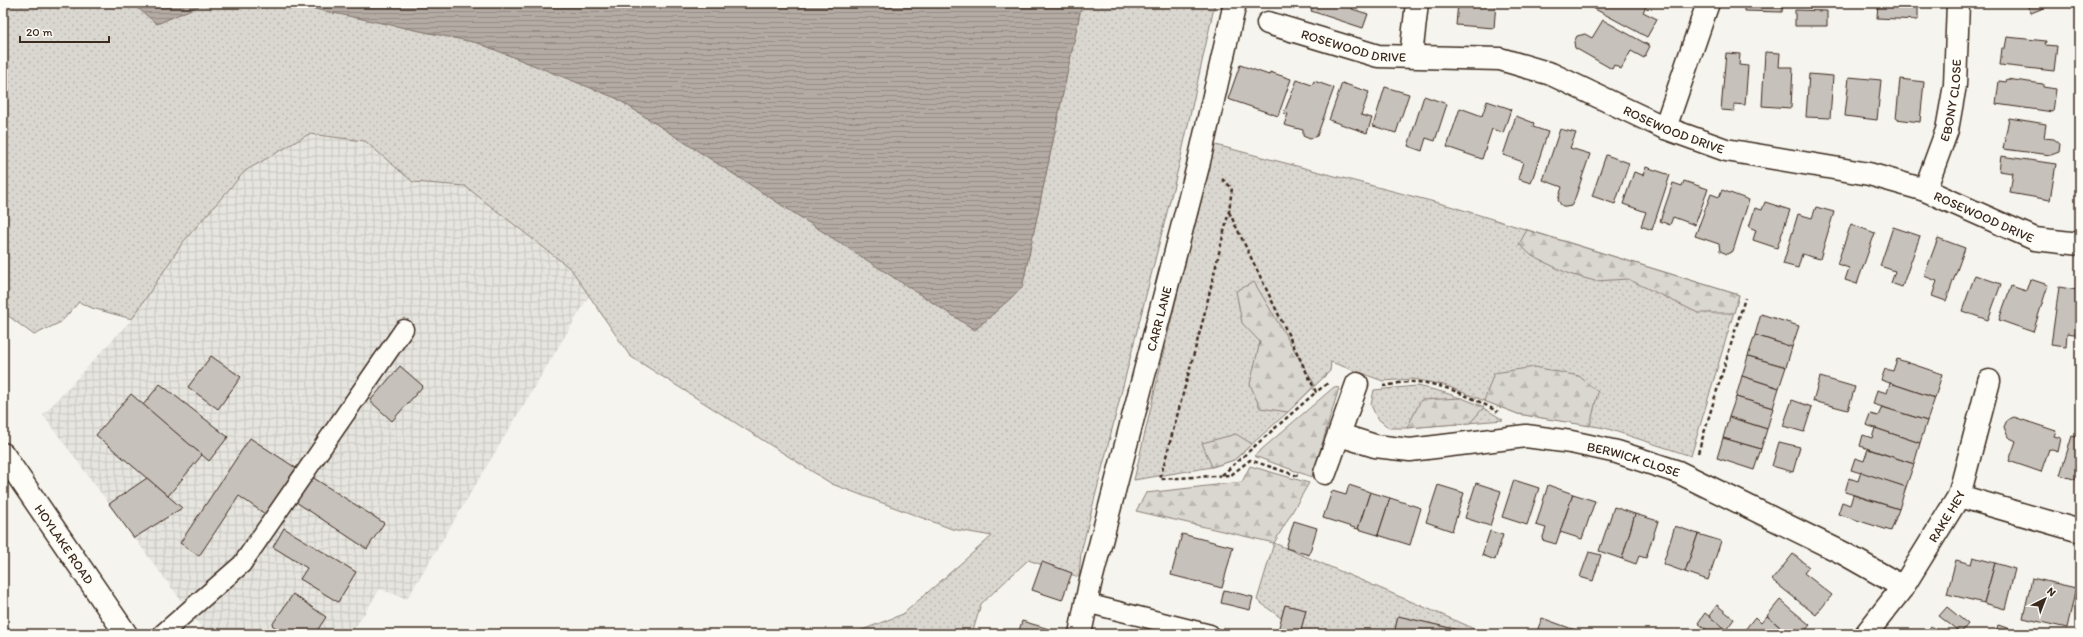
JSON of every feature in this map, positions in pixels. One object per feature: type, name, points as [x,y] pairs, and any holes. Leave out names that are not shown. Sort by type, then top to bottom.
[{"type":"street","name":"CARR LANE","points":[[1080,634],[1086,603],[1198,166],[1235,3]]},
{"type":"street","points":[[1411,56],[1417,3]]},
{"type":"street","points":[[1665,128],[1708,3]]},
{"type":"street","name":"EBONY CLOSE","points":[[1925,190],[1947,130],[1955,85],[1963,4]]},
{"type":"street","name":"ROSEWOOD DRIVE","points":[[1268,23],[1378,56],[1500,59],[1551,74],[1665,128],[1726,150],[1869,174],[1925,190],[2035,239],[2080,244]]},
{"type":"street","name":"RAKE HEY","points":[[1866,634],[1903,587],[1959,496],[1988,381]]},
{"type":"street","points":[[1325,473],[1340,435],[1355,387]]},
{"type":"street","name":"BERWICK CLOSE","points":[[1340,435],[1375,446],[1410,450],[1526,436],[1571,442],[1617,452],[1678,472],[1691,478],[1843,553],[1903,587]]},
{"type":"street","name":"HOYLAKE ROAD","points":[[3,454],[126,634]]},
{"type":"street","points":[[1959,496],[2080,531]]},
{"type":"lane","points":[[162,634],[242,564],[404,329]]},
{"type":"lane","points":[[1086,603],[1210,634]]},
{"type":"path","points":[[1198,166],[1216,173],[1232,188],[1229,211],[1203,320],[1160,479],[1231,475],[1250,460],[1322,484],[1325,473]]},
{"type":"path","points":[[1229,211],[1316,392]]},
{"type":"path","points":[[1691,478],[1745,298]]},
{"type":"path","points":[[1222,476],[1316,392],[1334,378],[1355,387],[1414,382],[1443,388],[1484,403],[1513,420],[1526,436]]},
{"type":"shaded area","points":[[132,3],[205,3],[157,24]]},
{"type":"shaded area","points":[[286,3],[1082,3],[1022,288],[975,330],[616,98],[478,43]]},
{"type":"shaded area","points":[[309,134],[365,141],[413,182],[465,186],[571,269],[589,296],[407,599],[380,589],[351,634],[206,634],[43,415],[132,319],[183,242],[245,171]]},
{"type":"green space","points":[[3,3],[132,3],[157,24],[205,3],[286,3],[478,43],[616,98],[975,330],[1022,288],[1082,3],[1215,3],[1180,161],[1081,552],[1079,577],[1028,560],[981,604],[972,634],[852,634],[903,614],[992,536],[952,529],[832,484],[630,356],[571,269],[465,186],[413,182],[365,141],[309,134],[245,171],[183,242],[132,319],[92,308],[79,302],[61,322],[34,335],[3,312]]},
{"type":"green space","points":[[1212,144],[1450,206],[1739,295],[1691,456],[1605,428],[1518,414],[1444,385],[1413,379],[1383,381],[1331,362],[1330,371],[1288,412],[1234,460],[1212,467],[1134,480]]},
{"type":"green space","points":[[1527,230],[1739,295],[1734,313],[1698,313],[1628,279],[1595,281],[1569,274],[1532,256],[1519,244]]},
{"type":"green space","points":[[1254,282],[1315,385],[1288,412],[1260,408],[1250,384],[1260,342],[1242,323],[1236,291]]},
{"type":"green space","points":[[1535,367],[1579,376],[1598,392],[1590,426],[1518,414],[1484,401],[1494,373]]},
{"type":"green space","points":[[1417,386],[1462,398],[1503,420],[1407,428],[1389,428],[1377,418],[1371,405],[1374,390]]},
{"type":"green space","points":[[1334,387],[1339,388],[1312,477],[1254,456]]},
{"type":"green space","points":[[1462,398],[1484,407],[1470,423],[1407,428],[1421,400]]},
{"type":"green space","points":[[1236,434],[1252,444],[1234,460],[1212,467],[1202,443]]},
{"type":"green space","points":[[1250,466],[1309,483],[1274,543],[1136,511],[1146,493],[1242,482]]},
{"type":"green space","points":[[1274,543],[1466,625],[1483,634],[1462,634],[1462,631],[1398,616],[1394,634],[1300,634],[1306,610],[1285,605],[1281,618],[1257,600]]},
{"type":"building","points":[[1314,3],[1354,3],[1352,9],[1368,14],[1363,28],[1311,11]]},
{"type":"building","points":[[1458,3],[1496,3],[1494,28],[1456,25]]},
{"type":"building","points":[[1596,3],[1648,3],[1643,12],[1657,19],[1647,37],[1593,8]]},
{"type":"building","points":[[1744,3],[1783,3],[1782,12],[1744,11]]},
{"type":"building","points":[[1878,3],[1918,3],[1918,20],[1877,18]]},
{"type":"building","points":[[2026,3],[2056,3],[2031,13]]},
{"type":"building","points":[[1795,10],[1827,11],[1827,26],[1795,26]]},
{"type":"building","points":[[1603,20],[1650,46],[1644,58],[1631,51],[1621,69],[1614,65],[1612,69],[1575,48],[1574,42],[1577,36],[1585,34],[1592,38]]},
{"type":"building","points":[[2007,37],[2046,41],[2045,45],[2057,46],[2054,71],[2000,65],[2002,48],[2005,48]]},
{"type":"building","points":[[1765,52],[1780,53],[1779,67],[1793,67],[1791,108],[1762,106]]},
{"type":"building","points":[[1726,53],[1740,54],[1739,65],[1748,66],[1745,105],[1734,104],[1734,111],[1721,110]]},
{"type":"building","points":[[1240,65],[1269,75],[1270,72],[1291,79],[1278,116],[1228,99]]},
{"type":"building","points":[[1809,74],[1833,76],[1830,118],[1806,117]]},
{"type":"building","points":[[1849,77],[1881,80],[1877,120],[1845,116]]},
{"type":"building","points":[[1900,79],[1924,82],[1920,122],[1896,119]]},
{"type":"building","points":[[2007,79],[2043,84],[2043,87],[2056,89],[2053,112],[1996,104],[1999,81],[2006,82]]},
{"type":"building","points":[[1297,80],[1312,85],[1314,81],[1334,88],[1317,136],[1310,139],[1303,136],[1303,130],[1284,125],[1288,114],[1284,113]]},
{"type":"building","points":[[1342,83],[1369,92],[1361,115],[1372,118],[1367,133],[1329,120]]},
{"type":"building","points":[[1385,87],[1409,94],[1396,133],[1373,126]]},
{"type":"building","points":[[1424,96],[1447,104],[1435,141],[1426,138],[1422,151],[1408,146]]},
{"type":"building","points":[[1487,101],[1511,109],[1503,133],[1492,129],[1482,159],[1447,147],[1460,108],[1482,116]]},
{"type":"building","points":[[1516,116],[1534,123],[1533,127],[1548,132],[1531,183],[1518,179],[1523,162],[1503,155]]},
{"type":"building","points":[[2009,118],[2046,124],[2044,138],[2054,139],[2060,144],[2059,152],[2051,155],[2003,149]]},
{"type":"building","points":[[1560,129],[1576,133],[1570,148],[1590,154],[1574,201],[1571,206],[1566,207],[1561,205],[1558,200],[1562,187],[1543,180]]},
{"type":"building","points":[[1606,155],[1629,163],[1615,204],[1592,196]]},
{"type":"building","points":[[2001,156],[2056,164],[2050,200],[2010,193],[2013,173],[1999,171]]},
{"type":"building","points":[[1646,167],[1670,175],[1652,230],[1641,226],[1646,212],[1623,204],[1634,172],[1643,175]]},
{"type":"building","points":[[1684,181],[1708,189],[1695,225],[1673,217],[1670,225],[1660,221],[1673,183],[1682,186]]},
{"type":"building","points":[[1722,190],[1749,200],[1733,251],[1727,254],[1720,251],[1719,244],[1695,236],[1711,194],[1719,197]]},
{"type":"building","points":[[1765,202],[1790,210],[1777,248],[1753,240],[1756,230],[1749,227],[1755,208],[1762,210]]},
{"type":"building","points":[[1816,207],[1834,212],[1820,259],[1802,254],[1798,268],[1783,264],[1798,214],[1812,218]]},
{"type":"building","points":[[1851,224],[1875,233],[1857,284],[1845,280],[1849,268],[1837,264]]},
{"type":"building","points":[[1893,227],[1920,236],[1902,287],[1891,283],[1895,271],[1880,266]]},
{"type":"building","points":[[1938,238],[1965,248],[1946,301],[1932,296],[1937,281],[1924,276]]},
{"type":"building","points":[[1975,275],[2001,284],[1988,320],[1962,311]]},
{"type":"building","points":[[2030,279],[2048,285],[2033,332],[1999,320],[2011,286],[2026,291]]},
{"type":"building","points":[[2059,287],[2077,290],[2076,295],[2080,295],[2080,335],[2067,333],[2066,347],[2051,345]]},
{"type":"building","points":[[1761,314],[1799,326],[1792,347],[1755,335]]},
{"type":"building","points":[[1755,335],[1792,347],[1786,367],[1748,356]]},
{"type":"building","points":[[211,356],[241,377],[218,409],[188,387]]},
{"type":"building","points":[[1748,356],[1786,367],[1779,388],[1742,376]]},
{"type":"building","points":[[1897,359],[1942,374],[1935,398],[1881,380],[1885,369],[1893,371]]},
{"type":"building","points":[[400,366],[423,386],[392,421],[370,401]]},
{"type":"building","points":[[1742,376],[1779,388],[1773,408],[1736,397]]},
{"type":"building","points":[[1820,377],[1855,387],[1848,410],[1813,401]]},
{"type":"building","points":[[1890,383],[1935,398],[1927,421],[1873,404],[1877,390],[1887,393]]},
{"type":"building","points":[[160,384],[228,437],[209,461],[143,405]]},
{"type":"building","points":[[131,394],[202,455],[168,496],[96,435]]},
{"type":"building","points":[[1736,397],[1773,408],[1767,429],[1729,417]]},
{"type":"building","points":[[1792,400],[1812,407],[1804,432],[1783,426]]},
{"type":"building","points":[[1882,407],[1927,421],[1920,443],[1866,425],[1870,414],[1878,416]]},
{"type":"building","points":[[1729,417],[1767,429],[1761,449],[1723,438]]},
{"type":"building","points":[[2014,417],[2056,431],[2054,436],[2061,438],[2058,452],[2049,449],[2041,472],[2009,461],[2016,441],[2008,437],[2004,427],[2007,420]]},
{"type":"building","points":[[1875,428],[1920,443],[1914,464],[1860,446],[1863,435],[1872,438]]},
{"type":"building","points":[[2072,436],[2080,438],[2080,481],[2060,475]]},
{"type":"building","points":[[250,438],[296,468],[265,514],[239,496],[199,556],[180,543]]},
{"type":"building","points":[[1723,438],[1761,449],[1754,470],[1717,458]]},
{"type":"building","points":[[1779,442],[1800,447],[1793,472],[1772,466]]},
{"type":"building","points":[[1868,449],[1914,464],[1906,487],[1851,470],[1855,458],[1864,461]]},
{"type":"building","points":[[1861,472],[1906,487],[1899,509],[1845,492],[1849,478],[1858,481]]},
{"type":"building","points":[[309,475],[384,523],[367,549],[293,500]]},
{"type":"building","points":[[147,478],[182,508],[134,538],[109,504]]},
{"type":"building","points":[[1514,480],[1539,488],[1527,525],[1502,517]]},
{"type":"building","points":[[1476,483],[1501,491],[1490,526],[1465,518]]},
{"type":"building","points":[[1349,485],[1370,492],[1358,529],[1323,518],[1332,491],[1346,495]]},
{"type":"building","points":[[1438,485],[1464,493],[1452,531],[1426,522]]},
{"type":"building","points":[[1548,485],[1573,494],[1556,544],[1542,540],[1546,528],[1536,525]]},
{"type":"building","points":[[1370,492],[1390,498],[1378,535],[1358,529]]},
{"type":"building","points":[[1573,494],[1595,501],[1582,539],[1560,532]]},
{"type":"building","points":[[1853,495],[1899,509],[1891,531],[1838,514],[1842,502],[1850,505]]},
{"type":"building","points":[[1390,498],[1421,508],[1410,545],[1378,535]]},
{"type":"building","points":[[1614,507],[1635,514],[1622,559],[1599,551]]},
{"type":"building","points":[[1635,514],[1658,521],[1646,558],[1639,556],[1636,564],[1622,559]]},
{"type":"building","points":[[1294,521],[1317,528],[1309,555],[1286,548]]},
{"type":"building","points":[[1675,526],[1698,534],[1685,572],[1663,564]]},
{"type":"building","points":[[284,528],[356,572],[338,602],[300,579],[307,568],[273,547]]},
{"type":"building","points":[[1490,531],[1503,535],[1495,560],[1482,555]]},
{"type":"building","points":[[1182,534],[1233,547],[1222,588],[1171,575]]},
{"type":"building","points":[[1698,534],[1721,541],[1708,580],[1685,572]]},
{"type":"building","points":[[1589,552],[1601,555],[1593,581],[1580,577]]},
{"type":"building","points":[[1793,554],[1809,567],[1804,573],[1832,595],[1816,615],[1772,580]]},
{"type":"building","points":[[1973,557],[1995,563],[1984,603],[1947,594],[1956,560],[1971,564]]},
{"type":"building","points":[[1042,562],[1072,573],[1062,600],[1032,590]]},
{"type":"building","points":[[1995,563],[2015,569],[2005,609],[1984,603]]},
{"type":"building","points":[[2032,578],[2076,588],[2067,628],[2023,618]]},
{"type":"building","points":[[1224,590],[1253,597],[1250,610],[1221,603]]},
{"type":"building","points":[[293,594],[326,617],[315,634],[285,634],[272,625]]},
{"type":"building","points":[[1780,600],[1810,625],[1802,634],[1788,634],[1767,616]]},
{"type":"building","points":[[1285,605],[1306,610],[1300,634],[1277,634]]},
{"type":"building","points":[[1717,605],[1734,619],[1726,630],[1709,616]]},
{"type":"building","points":[[1947,607],[1968,624],[1961,633],[1939,616]]},
{"type":"building","points":[[1705,613],[1726,630],[1722,634],[1712,634],[1698,623]]},
{"type":"building","points":[[1398,616],[1463,631],[1462,634],[1394,634]]},
{"type":"building","points":[[1767,616],[1788,634],[1749,634],[1744,631],[1755,617],[1761,623]]},
{"type":"building","points":[[1542,618],[1575,630],[1573,634],[1536,634]]},
{"type":"building","points":[[1022,621],[1049,629],[1048,634],[1018,634]]},
{"type":"building","points":[[1998,625],[2010,629],[2008,634],[1995,634]]},
{"type":"building","points":[[1931,626],[1941,634],[1925,634]]},
{"type":"building","points":[[2010,629],[2024,633],[2024,634],[2008,634]]}]
